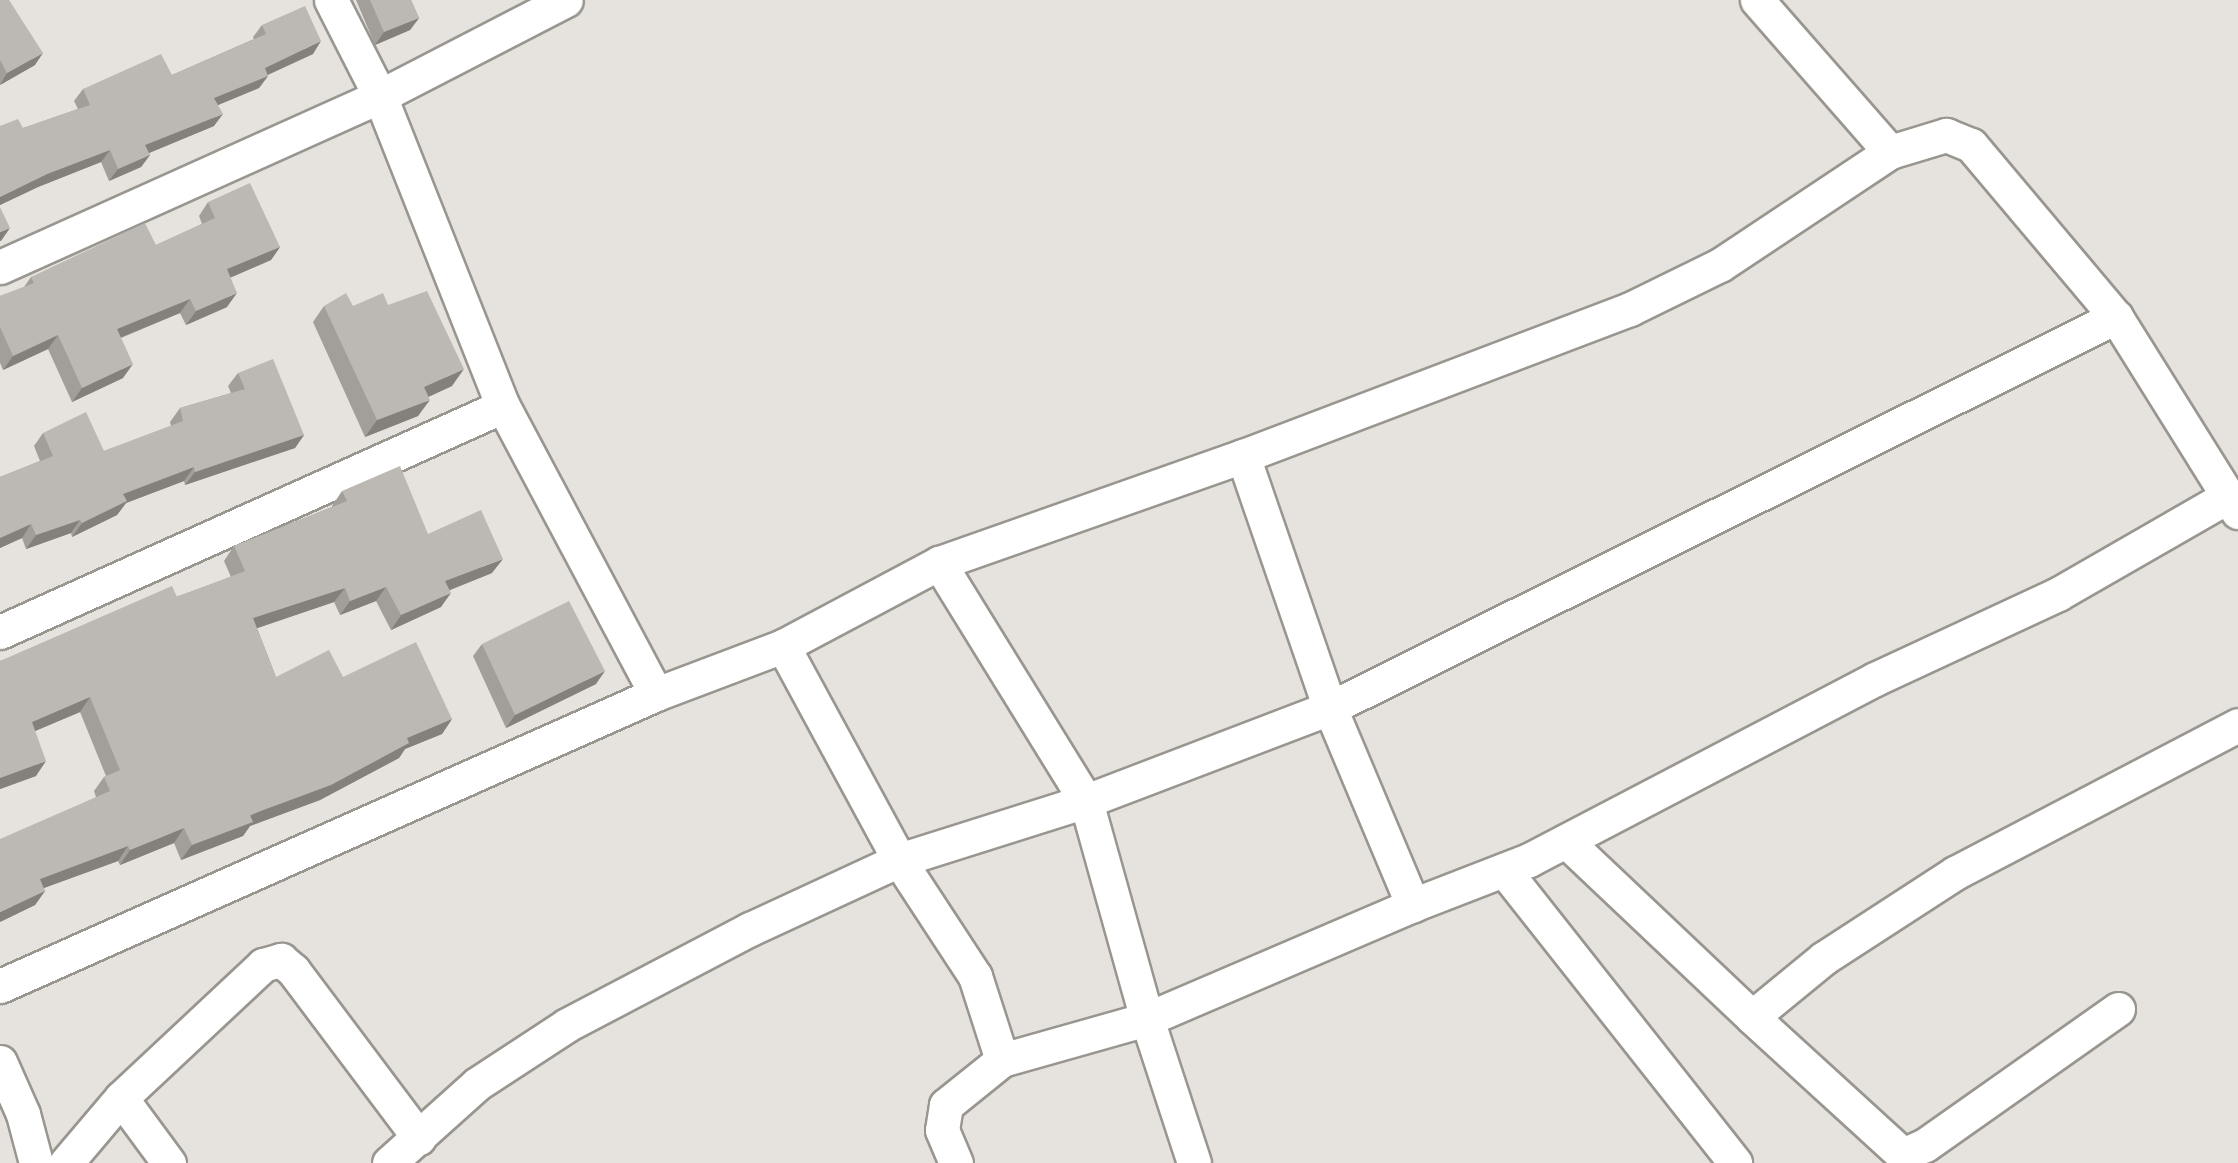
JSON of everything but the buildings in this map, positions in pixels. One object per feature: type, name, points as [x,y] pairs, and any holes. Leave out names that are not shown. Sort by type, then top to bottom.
[{"type":"street","points":[[331,0],[380,96],[503,406],[656,694]]},
{"type":"street","points":[[0,267],[380,96],[566,0]]},
{"type":"street","points":[[1757,0],[1890,152]]},
{"type":"street","points":[[0,986],[656,694],[783,646],[939,562],[1244,456],[1630,309],[1720,265],[1890,152],[1946,135],[1971,145],[2116,317],[2234,504],[2058,594],[1875,679],[1566,841],[1504,870],[1413,905],[1147,1019],[1002,1060],[946,1106],[942,1130],[956,1163]]},
{"type":"street","points":[[389,1163],[477,1084],[567,1025],[750,929],[899,860],[1086,801],[1330,708],[2116,317]]},
{"type":"street","points":[[0,632],[503,406]]},
{"type":"street","points":[[1244,456],[1330,708],[1413,905]]},
{"type":"street","points":[[939,562],[1086,801],[1147,1019],[1194,1163]]},
{"type":"street","points":[[783,646],[899,860],[975,976],[1002,1060]]},
{"type":"street","points":[[1752,1017],[1824,958],[1955,873],[2238,725]]},
{"type":"street","points":[[1566,841],[1752,1017],[1903,1155],[1925,1145],[2118,1009]]},
{"type":"street","points":[[1504,870],[1735,1163]]},
{"type":"street","points":[[66,1163],[121,1098],[263,965],[281,960],[293,970],[419,1138]]},
{"type":"street","points":[[0,1062],[23,1114],[36,1163]]},
{"type":"street","points":[[121,1098],[169,1163]]}]
